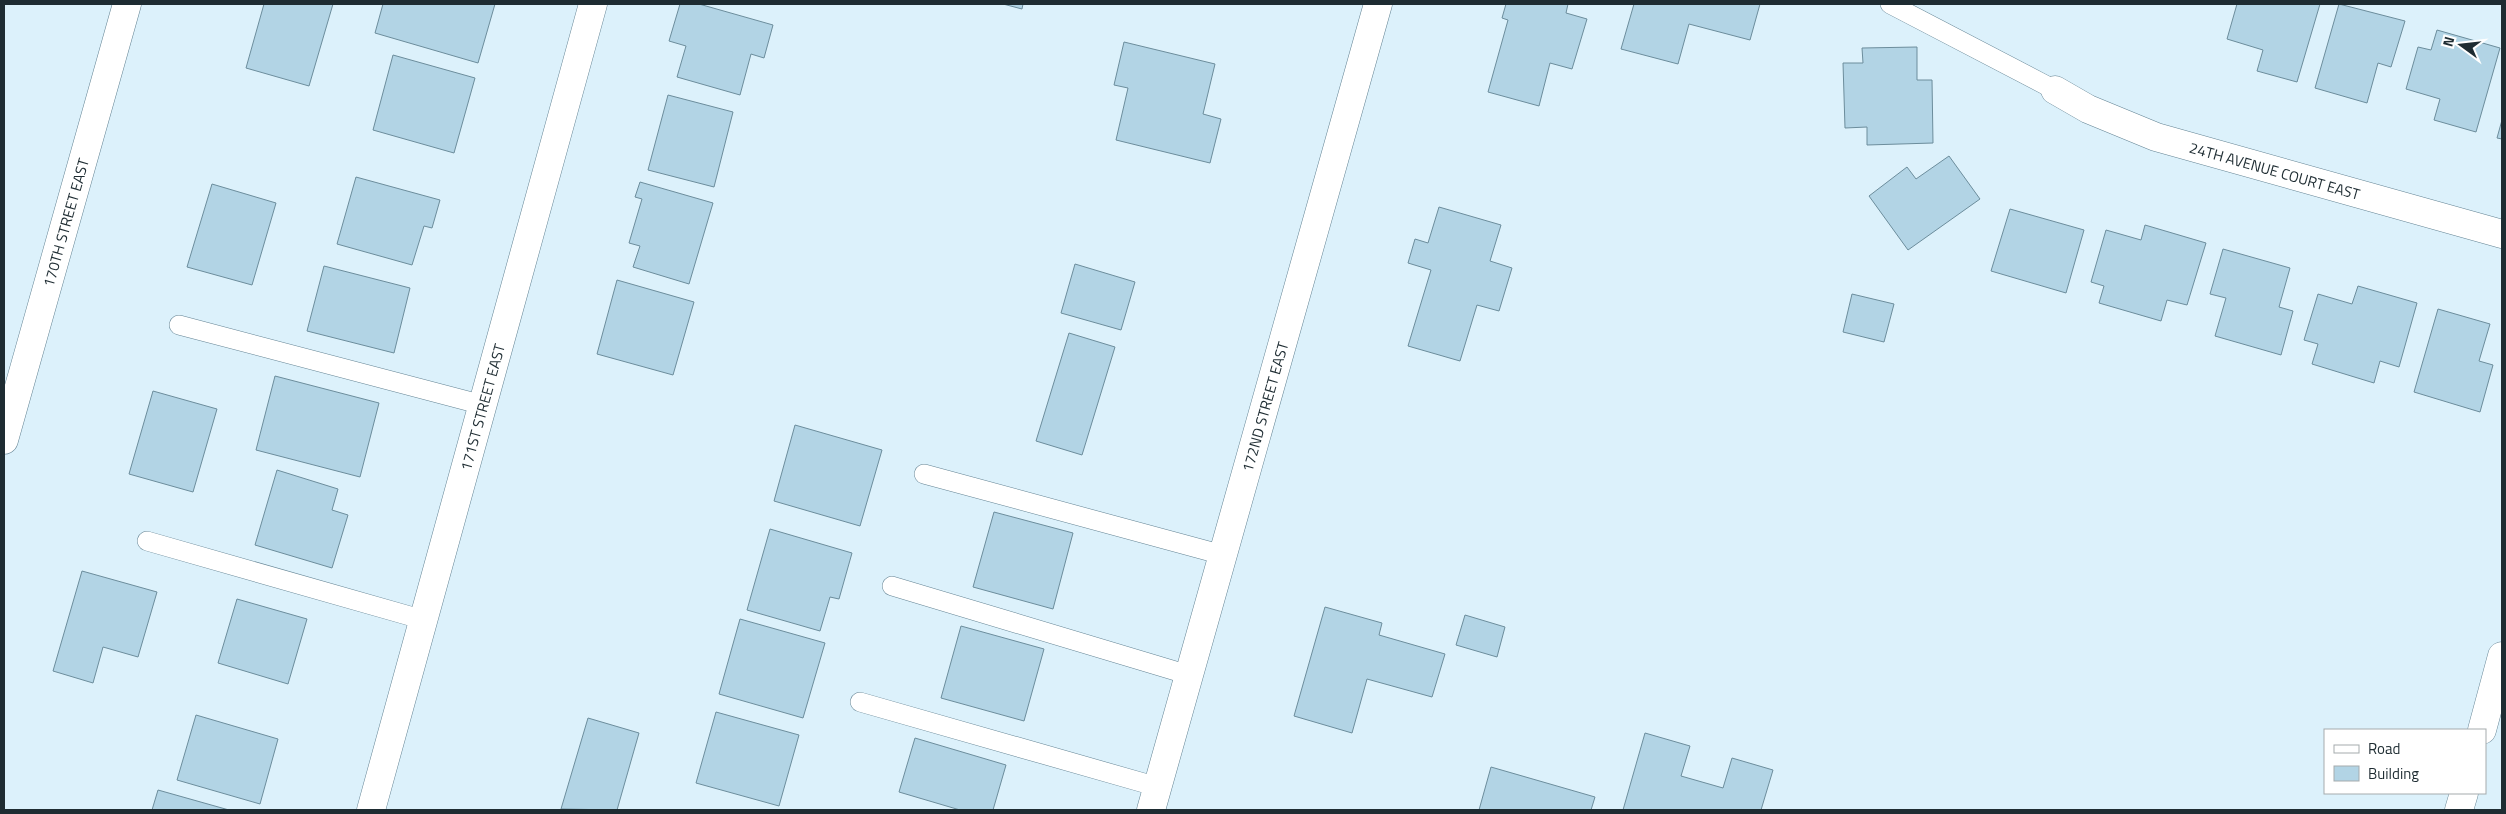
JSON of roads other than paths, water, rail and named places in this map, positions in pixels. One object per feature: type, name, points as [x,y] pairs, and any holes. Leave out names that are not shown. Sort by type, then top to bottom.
[{"type":"street","name":"170TH STREET EAST","points":[[4,440],[127,4]]},
{"type":"street","name":"171ST STREET EAST","points":[[371,810],[593,4]]},
{"type":"street","name":"172ND STREET EAST","points":[[1154,799],[1378,4]]},
{"type":"street","name":"24TH AVENUE COURT EAST","points":[[2055,90],[2088,109],[2156,137],[2502,234]]},
{"type":"street","points":[[2482,729],[2502,656]]},
{"type":"street","points":[[2459,810],[2464,794]]},
{"type":"lane","points":[[1890,4],[2055,90]]},
{"type":"lane","points":[[179,325],[483,405]]},
{"type":"lane","points":[[924,474],[1223,555]]},
{"type":"lane","points":[[147,541],[424,620]]},
{"type":"lane","points":[[892,586],[1189,676]]},
{"type":"lane","points":[[860,702],[1154,799]]}]
